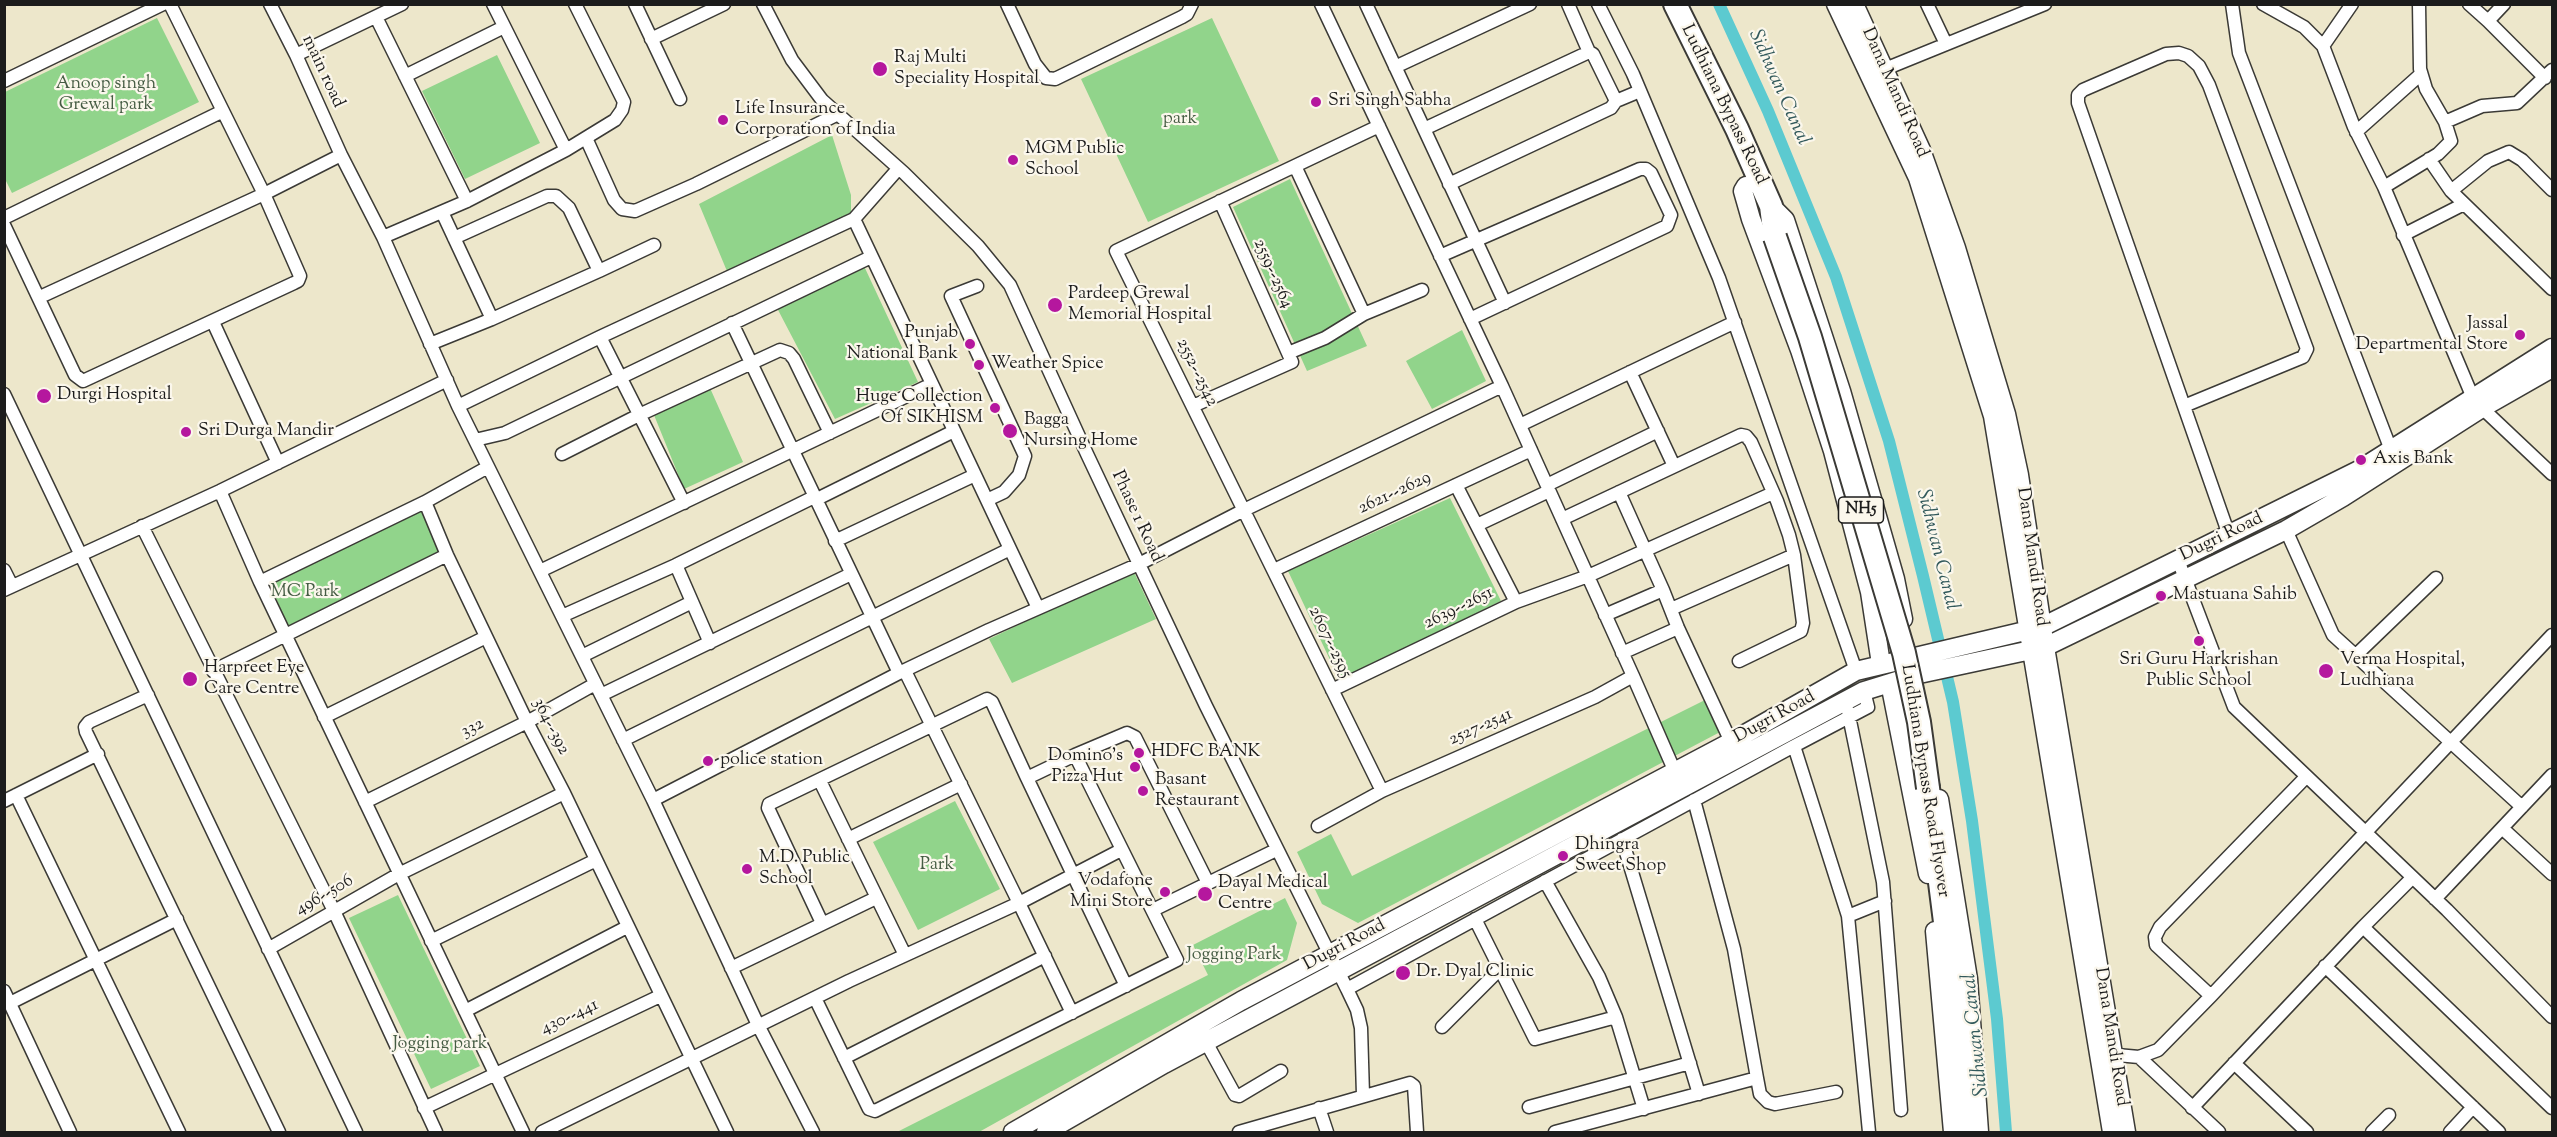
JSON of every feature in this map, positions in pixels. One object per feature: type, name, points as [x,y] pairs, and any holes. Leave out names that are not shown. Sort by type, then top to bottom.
[{"type":"highway","name":"Ludhiana Bypass Road","points":[[1662,4],[1726,134],[1746,186]]},
{"type":"highway","name":"Ludhiana Bypass Road","points":[[1675,4],[1737,129],[1771,206]]},
{"type":"highway","name":"Ludhiana Bypass Road Flyover","points":[[1746,186],[1760,216],[1774,235]]},
{"type":"highway","name":"Ludhiana Bypass Road Flyover","points":[[1771,206],[1774,235],[1810,337],[1897,630],[1919,722],[1949,946],[1965,1132]]},
{"type":"street","points":[[4,81],[163,4]]},
{"type":"street","points":[[4,225],[75,375],[83,381],[298,281],[298,272],[264,194],[170,4]]},
{"type":"street","name":"main road","points":[[270,4],[296,55],[340,155],[383,237],[458,406],[653,800],[758,1025],[813,1132]]},
{"type":"street","points":[[296,55],[402,4]]},
{"type":"street","points":[[493,4],[566,150]]},
{"type":"street","points":[[383,237],[467,201],[566,150],[615,120],[624,102],[575,4]]},
{"type":"street","points":[[634,4],[680,99]]},
{"type":"street","points":[[651,39],[724,4]]},
{"type":"street","name":"Phase 1 Road","points":[[763,4],[782,44],[805,80],[822,100],[978,246],[1010,285],[1138,564],[1276,850],[1357,1011],[1361,1028],[1363,1095]]},
{"type":"street","points":[[1006,4],[1035,64],[1046,78],[1054,80],[1182,17],[1187,14],[1192,4]]},
{"type":"street","points":[[1321,4],[1520,425],[1675,772]]},
{"type":"street","points":[[1366,4],[1505,303]]},
{"type":"street","points":[[1395,67],[1530,4]]},
{"type":"street","points":[[1568,4],[1589,52],[1593,54],[1616,101]]},
{"type":"street","points":[[1598,4],[1640,91],[1719,278],[1856,671]]},
{"type":"street","points":[[1836,4],[1918,178],[1973,349],[1993,416],[2035,629]]},
{"type":"street","name":"Dana Mandi Road","points":[[1854,4],[1921,150],[1956,248],[2006,414],[2021,486],[2038,649],[2106,1054],[2126,1132]]},
{"type":"street","points":[[1927,4],[1946,44]]},
{"type":"street","points":[[1885,69],[2045,4]]},
{"type":"street","points":[[2232,4],[2239,53],[2391,450]]},
{"type":"street","points":[[2263,4],[2304,27],[2323,46],[2356,132],[2384,187],[2403,236],[2478,403],[2553,474]]},
{"type":"street","points":[[2323,46],[2352,4]]},
{"type":"street","points":[[2384,187],[2429,159],[2451,141],[2445,122],[2426,89],[2421,74],[2418,57],[2419,4]]},
{"type":"street","points":[[2445,122],[2482,106],[2517,103],[2548,74],[2469,4]]},
{"type":"street","points":[[2488,21],[2504,4]]},
{"type":"street","points":[[376,17],[467,201]]},
{"type":"street","points":[[405,76],[504,27]]},
{"type":"street","points":[[1424,129],[1589,52]]},
{"type":"street","points":[[2184,406],[2303,357],[2307,349],[2209,85],[2199,66],[2188,56],[2179,53],[2166,54],[2083,90],[2078,95],[2079,103],[2229,536]]},
{"type":"street","points":[[2356,132],[2421,74]]},
{"type":"street","points":[[1449,184],[1611,108],[1616,101],[1640,91]]},
{"type":"street","points":[[4,218],[223,111]]},
{"type":"street","points":[[586,138],[614,200],[622,209],[635,211],[696,184],[838,114]]},
{"type":"street","points":[[1220,201],[1378,126]]},
{"type":"street","points":[[2451,191],[2488,161],[2509,152],[2551,185]]},
{"type":"street","points":[[40,297],[264,194],[340,155]]},
{"type":"street","points":[[2429,159],[2451,191],[2553,289]]},
{"type":"street","points":[[1295,166],[1364,314]]},
{"type":"street","points":[[458,406],[854,219],[898,169]]},
{"type":"street","points":[[1440,256],[1640,169],[1646,169],[1651,173],[1671,215],[1670,220]]},
{"type":"street","points":[[1746,186],[1743,191],[1751,219],[1800,350],[1833,451],[1870,592],[1881,664]]},
{"type":"street","points":[[454,238],[547,196],[556,196],[569,208],[599,271]]},
{"type":"street","name":"2552--2542","points":[[1220,201],[1116,251],[1244,510]]},
{"type":"street","name":"2559--2564","points":[[1220,201],[1290,358]]},
{"type":"street","points":[[2403,236],[2464,204]]},
{"type":"street","points":[[1771,206],[1785,220],[1845,402],[1895,579],[1915,666],[1960,916],[1968,979],[1978,1132]]},
{"type":"street","points":[[1470,319],[1666,226],[1670,220],[1690,209]]},
{"type":"street","points":[[442,212],[492,319]]},
{"type":"street","points":[[854,219],[1038,608]]},
{"type":"street","points":[[430,344],[492,319],[654,245]]},
{"type":"street","points":[[475,440],[505,433],[871,257]]},
{"type":"street","points":[[977,286],[951,296],[1025,456],[1019,475],[1004,492],[987,500]]},
{"type":"street","points":[[1193,406],[1290,358],[1364,314],[1422,290]]},
{"type":"street","points":[[213,322],[278,463]]},
{"type":"street","points":[[1520,425],[1735,322]]},
{"type":"street","points":[[732,323],[872,617],[961,784],[1072,1013]]},
{"type":"street","points":[[600,337],[684,502]]},
{"type":"street","name":"Dugri Road","points":[[1046,1132],[1206,1042],[1333,963],[1856,671],[1881,664],[1915,666],[1974,662],[2038,649],[2286,530],[2343,497],[2553,348]]},
{"type":"street","points":[[562,454],[639,415],[780,350],[789,353],[830,433]]},
{"type":"street","name":"Dugri Road","points":[[1013,1132],[1241,1001],[1333,963],[1848,709],[1864,691],[1890,683],[1915,666],[1969,644],[2035,629],[2229,536],[2359,470],[2478,403],[2553,368]]},
{"type":"street","points":[[1630,372],[1674,466]]},
{"type":"street","points":[[4,570],[8,588],[220,491],[447,380]]},
{"type":"street","points":[[540,571],[932,384]]},
{"type":"street","points":[[653,800],[902,672],[1138,564],[1244,510],[1502,386]]},
{"type":"street","points":[[4,394],[356,1132]]},
{"type":"street","points":[[562,616],[676,565],[954,431]]},
{"type":"street","points":[[1477,525],[1658,431]]},
{"type":"street","points":[[1562,519],[1743,435],[1751,442],[1773,493],[1794,555],[1803,618],[1801,631],[1739,661]]},
{"type":"street","name":"2621--2629","points":[[1274,570],[1531,450]]},
{"type":"street","points":[[260,582],[425,502],[488,467]]},
{"type":"street","points":[[836,541],[975,475]]},
{"type":"street","name":"2639--2651","points":[[1332,690],[1516,602],[1456,485]]},
{"type":"street","points":[[220,491],[285,635],[523,1132]]},
{"type":"street","points":[[1619,492],[1731,742]]},
{"type":"street","points":[[1516,602],[1588,576],[1773,493]]},
{"type":"street","name":"364--392","points":[[425,502],[486,637],[564,793],[660,996],[693,1059],[726,1132]]},
{"type":"street","name":"2607--2595","points":[[1244,510],[1382,791]]},
{"type":"street","points":[[142,526],[334,911],[436,1132]]},
{"type":"street","points":[[2286,530],[2333,635],[2522,807]]},
{"type":"street","points":[[623,741],[1010,549]]},
{"type":"street","points":[[213,671],[447,555]]},
{"type":"street","points":[[1671,609],[1794,555]]},
{"type":"street","points":[[2178,560],[2234,708],[2435,899],[2553,1017]]},
{"type":"street","points":[[676,565],[710,643]]},
{"type":"street","name":"332","points":[[365,802],[527,722],[710,643],[851,574]]},
{"type":"street","points":[[2356,655],[2436,578]]},
{"type":"street","points":[[1605,615],[1663,590]]},
{"type":"street","points":[[582,656],[692,602]]},
{"type":"street","points":[[1622,652],[1678,628]]},
{"type":"street","points":[[324,717],[486,637]]},
{"type":"street","points":[[2112,1132],[2106,1054],[2139,1057],[2158,1050],[2450,742],[2550,642]]},
{"type":"street","name":"2527-2541","points":[[1318,826],[1382,791],[1595,698],[1633,676]]},
{"type":"street","points":[[1890,683],[1932,895],[1953,1132]]},
{"type":"street","points":[[148,695],[89,722],[85,727],[86,732],[279,1132]]},
{"type":"street","points":[[822,923],[768,806],[983,700],[990,699],[1126,986]]},
{"type":"street","points":[[1347,989],[1794,746],[1848,709],[1883,882],[1901,1110]]},
{"type":"street","points":[[1027,778],[1127,733],[1134,737],[1208,883]]},
{"type":"street","points":[[1794,746],[1848,916],[1869,1132]]},
{"type":"street","points":[[98,754],[10,798],[95,960],[179,1132]]},
{"type":"street","points":[[815,998],[869,1109],[875,1111],[1177,960],[1075,755]]},
{"type":"street","points":[[2435,899],[2553,775]]},
{"type":"street","points":[[2211,996],[2156,945],[2155,937],[2160,927],[2306,777]]},
{"type":"street","points":[[820,781],[906,956]]},
{"type":"street","points":[[848,839],[961,784]]},
{"type":"street","name":"496--506","points":[[268,949],[399,874],[564,793]]},
{"type":"street","points":[[1694,800],[1734,949],[1760,1094],[1768,1102],[1774,1104],[1836,1092]]},
{"type":"street","points":[[2502,828],[2553,874]]},
{"type":"street","points":[[1622,839],[1699,1094]]},
{"type":"street","points":[[542,1132],[758,1025],[1019,903],[1121,850]]},
{"type":"street","points":[[1153,910],[1276,850]]},
{"type":"street","points":[[431,941],[596,861]]},
{"type":"street","points":[[2192,1108],[2325,966],[2412,878]]},
{"type":"street","points":[[1545,881],[1599,977],[1616,1017],[1644,1109]]},
{"type":"street","points":[[731,968],[876,898]]},
{"type":"street","points":[[1848,916],[1885,901]]},
{"type":"street","points":[[1475,918],[1535,1039],[1616,1017]]},
{"type":"street","points":[[70,1132],[7,997],[95,960],[177,919]]},
{"type":"street","points":[[465,1011],[627,927]]},
{"type":"street","points":[[2363,927],[2553,1108]]},
{"type":"street","points":[[844,1058],[1045,956]]},
{"type":"street","points":[[2325,966],[2499,1132]]},
{"type":"street","points":[[1442,1027],[1500,969]]},
{"type":"street","name":"430--441","points":[[424,1108],[660,996]]},
{"type":"street","points":[[1206,1042],[1235,1095],[1239,1096],[1281,1071]]},
{"type":"street","points":[[2139,1057],[2219,1132]]},
{"type":"street","points":[[1529,1107],[1690,1063]]},
{"type":"street","points":[[2234,1064],[2307,1132]]},
{"type":"street","points":[[1555,1132],[1757,1078]]},
{"type":"street","points":[[1239,1132],[1259,1130],[1319,1108],[1412,1084],[1417,1132]]},
{"type":"street","points":[[2450,1132],[2473,1107]]},
{"type":"street","points":[[1319,1108],[1327,1132]]},
{"type":"street","points":[[2372,1132],[2389,1115]]},
{"type":"green space","name":"Anoop singh Grewal park","points":[[157,18],[199,102],[12,193],[5,179],[5,92]]},
{"type":"green space","name":"park","points":[[1212,18],[1279,161],[1148,222],[1081,79]]},
{"type":"green space","points":[[497,55],[540,143],[465,179],[422,91]]},
{"type":"green space","points":[[832,135],[851,195],[851,221],[729,276],[699,204]]},
{"type":"green space","points":[[1290,179],[1367,346],[1307,371],[1233,207]]},
{"type":"green space","points":[[864,266],[918,382],[835,419],[777,308]]},
{"type":"green space","points":[[1462,330],[1486,381],[1432,409],[1406,361]]},
{"type":"green space","points":[[710,388],[743,462],[684,489],[654,415]]},
{"type":"green space","points":[[1450,498],[1501,601],[1340,681],[1288,571]]},
{"type":"green space","name":"MC Park","points":[[421,510],[441,553],[288,628],[270,583]]},
{"type":"green space","points":[[1133,570],[1156,619],[1012,683],[989,639]]},
{"type":"green space","points":[[1707,699],[1722,731],[1358,923],[1322,904],[1297,852],[1331,834],[1352,876]]},
{"type":"green space","name":"Park","points":[[955,801],[1000,889],[918,930],[873,842]]},
{"type":"green space","name":"Jogging park","points":[[398,895],[480,1066],[431,1089],[349,918]]},
{"type":"green space","name":"Jogging Park","points":[[1285,898],[1297,923],[1287,960],[979,1132],[897,1132],[1208,975],[1193,945]]},
{"type":"waterway","name":"Sidhwan Canal","points":[[1719,4],[1768,111],[1836,277],[1889,441],[1953,702],[1972,821],[1997,1019],[2006,1132]]},
{"type":"place","name":"Raj Multi Speciality Hospital","points":[[880,69]]},
{"type":"place","name":"Sri Singh Sabha","points":[[1316,102]]},
{"type":"place","name":"Life Insurance Corporation of India","points":[[723,120]]},
{"type":"place","name":"MGM Public School","points":[[1013,160]]},
{"type":"place","name":"Pardeep Grewal Memorial Hospital","points":[[1055,305]]},
{"type":"place","name":"Jassal Departmental Store","points":[[2520,335]]},
{"type":"place","name":"Punjab National Bank","points":[[970,344]]},
{"type":"place","name":"Weather Spice","points":[[979,365]]},
{"type":"place","name":"Durgi Hospital","points":[[44,396]]},
{"type":"place","name":"Huge Collection Of SIKHISM","points":[[995,408]]},
{"type":"place","name":"Bagga Nursing Home","points":[[1010,431]]},
{"type":"place","name":"Sri Durga Mandir","points":[[186,432]]},
{"type":"place","name":"Axis Bank","points":[[2361,460]]},
{"type":"place","name":"Mastuana Sahib","points":[[2161,596]]},
{"type":"place","name":"Sri Guru Harkrishan Public School","points":[[2199,641]]},
{"type":"place","name":"Verma Hospital, Ludhiana","points":[[2326,671]]},
{"type":"place","name":"Harpreet Eye Care Centre","points":[[190,679]]},
{"type":"place","name":"HDFC BANK","points":[[1139,753]]},
{"type":"place","name":"police station","points":[[708,761]]},
{"type":"place","name":"Domino's Pizza Hut","points":[[1135,767]]},
{"type":"place","name":"Basant Restaurant","points":[[1143,791]]},
{"type":"place","name":"Dhingra Sweet Shop","points":[[1563,856]]},
{"type":"place","name":"M.D. Public School","points":[[747,869]]},
{"type":"place","name":"Vodafone Mini Store","points":[[1165,892]]},
{"type":"place","name":"Dayal Medical Centre","points":[[1205,894]]},
{"type":"place","name":"Dr. Dyal Clinic","points":[[1403,973]]}]
